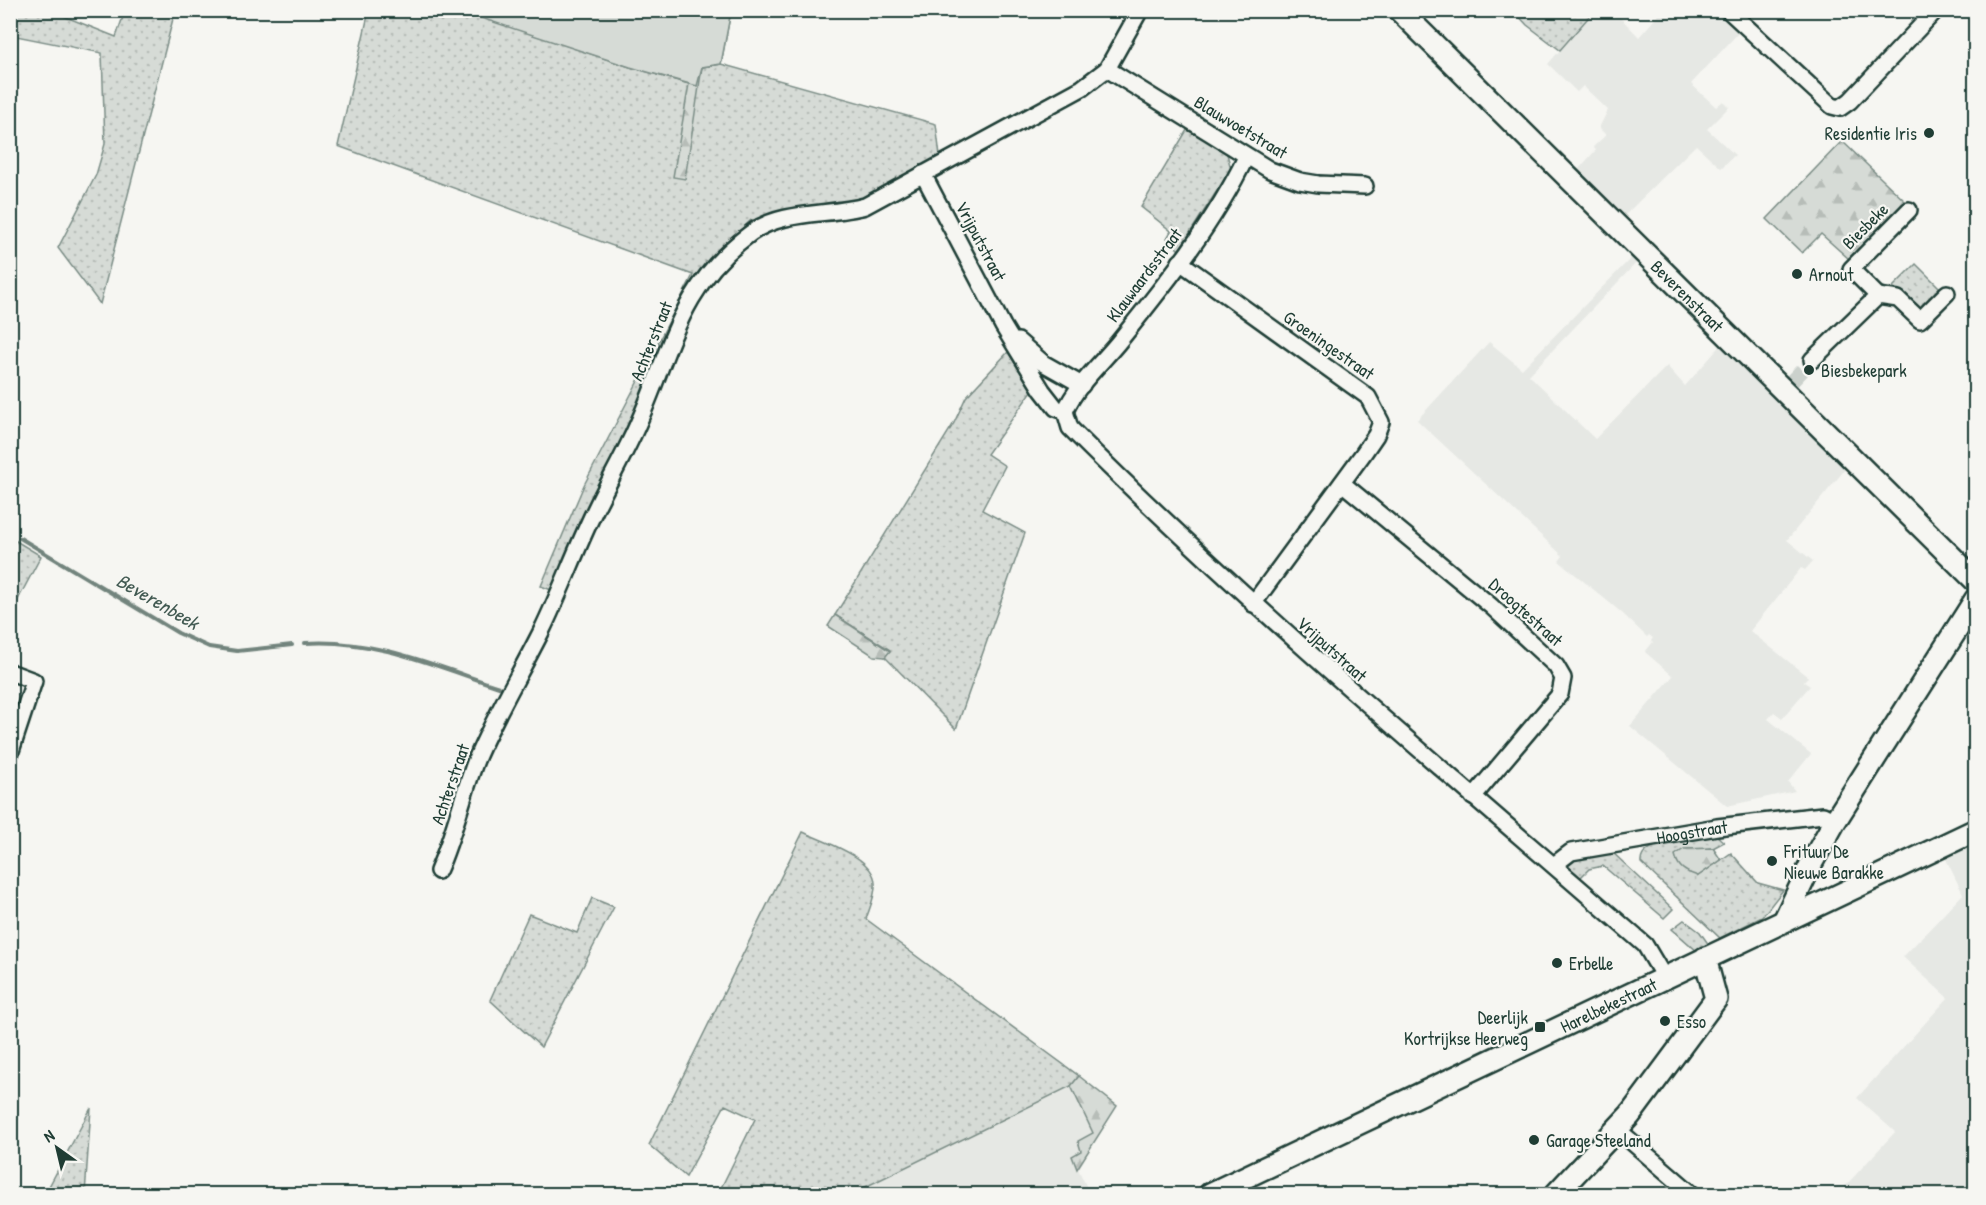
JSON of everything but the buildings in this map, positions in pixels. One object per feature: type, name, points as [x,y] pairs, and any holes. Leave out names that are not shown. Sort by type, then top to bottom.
[{"type":"street","name":"Achterstraat","points":[[438,871],[489,732],[550,614],[595,511],[643,413],[682,312],[699,285],[719,262],[763,225],[778,220],[839,213],[864,206],[1028,120],[1082,88],[1107,69],[1140,10]]},
{"type":"street","name":"Beverenstraat","points":[[1399,10],[1787,385],[1976,581]]},
{"type":"street","points":[[1728,10],[1832,106],[1840,108],[1936,10]]},
{"type":"street","name":"Blauwvoetstraat","points":[[1107,69],[1246,157],[1300,181],[1365,186]]},
{"type":"street","name":"Klauwaardsstraat","points":[[1065,411],[1082,386],[1180,262],[1237,176],[1246,157]]},
{"type":"street","name":"Vrijputstraat","points":[[923,174],[1004,326],[1042,390],[1056,408],[1065,411],[1070,428],[1160,518],[1252,604],[1645,945],[1664,977]]},
{"type":"street","name":"Biesbeke","points":[[1909,210],[1851,269],[1878,296],[1898,299],[1920,320],[1947,293]]},
{"type":"street","name":"Groeningestraat","points":[[1180,262],[1368,397],[1375,406],[1381,422],[1377,435],[1252,604]]},
{"type":"street","points":[[1812,360],[1878,296]]},
{"type":"street","name":"Vrijputstraat","points":[[1004,326],[1043,363],[1082,386]]},
{"type":"street","name":"Droogtestraat","points":[[1342,483],[1491,606],[1556,666],[1563,678],[1560,694],[1473,797]]},
{"type":"street","points":[[1784,921],[1812,862],[1835,821],[1976,599]]},
{"type":"street","points":[[10,672],[34,681],[10,754]]},
{"type":"street","name":"Hoogstraat","points":[[1554,865],[1571,852],[1717,827],[1823,815],[1835,821]]},
{"type":"street","name":"Harelbekestraat","points":[[1210,1194],[1976,830]]},
{"type":"street","points":[[1556,1194],[1617,1129],[1716,999],[1705,958]]},
{"type":"street","points":[[1617,1129],[1692,1194]]},
{"type":"shaded area","points":[[1594,11],[1614,11],[1639,37],[1662,11],[1720,11],[1741,30],[1691,84],[1716,107],[1723,101],[1729,107],[1707,129],[1735,155],[1721,168],[1696,145],[1621,219],[1575,173],[1596,150],[1593,147],[1606,135],[1599,128],[1608,110],[1583,86],[1577,92],[1548,64]]},
{"type":"shaded area","points":[[1634,255],[1639,260],[1529,375],[1595,439],[1667,366],[1685,386],[1723,343],[1847,467],[1787,540],[1813,561],[1805,570],[1801,568],[1750,631],[1808,677],[1804,682],[1810,686],[1782,718],[1774,712],[1768,719],[1811,754],[1788,782],[1795,791],[1727,806],[1630,726],[1673,676],[1645,652],[1653,642],[1651,641],[1653,638],[1649,635],[1647,637],[1622,613],[1559,561],[1563,556],[1417,420],[1489,342],[1522,369]]},
{"type":"shaded area","points":[[1975,840],[1975,1194],[1838,1194],[1895,1132],[1857,1098],[1948,998],[1903,957],[1963,894],[1944,855]]},
{"type":"shaded area","points":[[1071,1086],[1093,1133],[1081,1151],[1072,1156],[1090,1194],[851,1194]]},
{"type":"green space","points":[[460,10],[630,67],[697,86],[702,67],[721,64],[936,124],[940,156],[862,199],[780,214],[699,276],[636,418],[554,591],[541,586],[584,485],[693,275],[338,146],[369,11]]},
{"type":"green space","points":[[731,10],[721,64],[702,67],[697,86],[630,67],[460,11]]},
{"type":"green space","points":[[10,11],[51,11],[116,37],[125,11],[175,11],[100,304],[58,248],[96,175],[105,144],[102,53],[11,35]]},
{"type":"green space","points":[[675,11],[731,11],[721,64],[702,67],[685,179],[673,177],[689,84],[657,75]]},
{"type":"green space","points":[[1514,11],[1594,11],[1560,50],[1527,25]]},
{"type":"green space","points":[[1187,130],[1226,150],[1231,169],[1179,250],[1167,238],[1171,231],[1141,207]]},
{"type":"green space","points":[[1842,141],[1906,202],[1849,259],[1821,234],[1802,253],[1767,219]]},
{"type":"green space","points":[[1916,264],[1940,288],[1917,311],[1893,287]]},
{"type":"green space","points":[[1008,352],[1032,391],[987,454],[1005,466],[982,510],[1025,533],[956,729],[885,657],[890,650],[835,615],[954,423],[966,397]]},
{"type":"green space","points":[[11,538],[41,556],[11,613]]},
{"type":"green space","points":[[835,615],[890,651],[885,657],[874,656],[828,626]]},
{"type":"green space","points":[[803,832],[835,846],[866,865],[875,883],[875,892],[866,919],[1079,1076],[1071,1086],[851,1194],[718,1194],[755,1119],[725,1105],[686,1177],[649,1145]]},
{"type":"green space","points":[[1717,836],[1724,842],[1713,848],[1703,849],[1698,876],[1731,853],[1758,883],[1783,890],[1762,917],[1720,938],[1641,863],[1643,855],[1660,844]]},
{"type":"green space","points":[[1713,848],[1721,860],[1698,876],[1683,869],[1675,855],[1684,849]]},
{"type":"green space","points":[[1611,851],[1673,909],[1664,918],[1603,866],[1589,869],[1579,879],[1565,866],[1566,861]]},
{"type":"green space","points":[[592,898],[614,907],[541,1047],[490,1000],[529,914],[577,933]]},
{"type":"green space","points":[[1684,920],[1700,932],[1709,945],[1697,951],[1672,929]]},
{"type":"green space","points":[[1079,1076],[1117,1106],[1077,1169],[1072,1156],[1081,1151],[1078,1141],[1093,1133],[1071,1086]]},
{"type":"green space","points":[[91,1108],[85,1194],[45,1194]]},
{"type":"waterway","name":"Beverenbeek","points":[[733,239],[752,221]]},
{"type":"waterway","name":"Beverenbeek","points":[[20,538],[178,633],[209,647],[237,651],[292,645]]},
{"type":"waterway","name":"Beverenbeek","points":[[305,643],[330,643],[380,649],[499,687]]},
{"type":"tunnel","points":[[1792,381],[1812,360]]},
{"type":"place","name":"Residentie Iris","points":[[1929,133]]},
{"type":"place","name":"Arnout","points":[[1797,274]]},
{"type":"place","name":"Biesbekepark","points":[[1809,370]]},
{"type":"place","name":"Frituur De Nieuwe Barakke","points":[[1772,861]]},
{"type":"place","name":"Erbelle","points":[[1557,963]]},
{"type":"place","name":"Esso","points":[[1665,1021]]},
{"type":"place","name":"Deerlijk Kortrijkse Heerweg","points":[[1540,1027]]},
{"type":"place","name":"Garage Steeland","points":[[1534,1140]]}]
